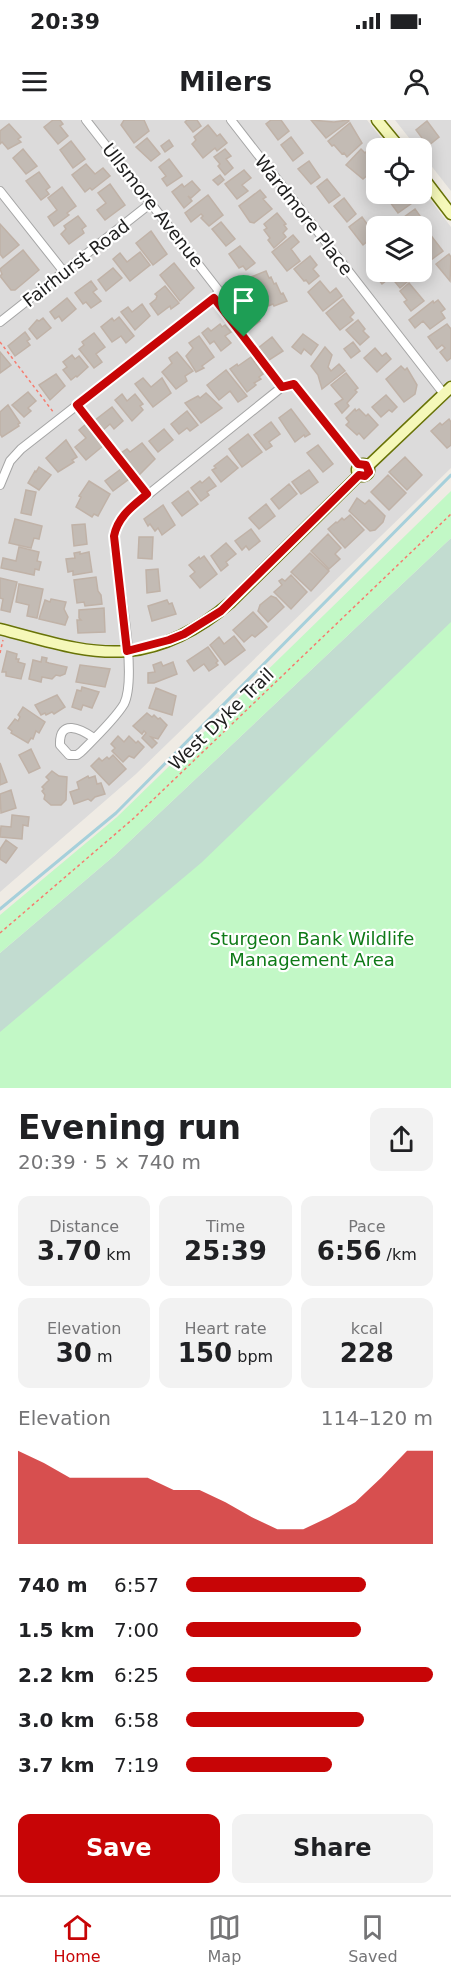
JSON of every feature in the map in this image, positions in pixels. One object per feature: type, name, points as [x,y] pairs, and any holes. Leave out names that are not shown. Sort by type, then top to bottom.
[{"type":"street","name":"Ullsmore Avenue","points":[[86,120],[151,203],[217,294]]},
{"type":"street","name":"Wardmore Place","points":[[231,120],[447,391]]},
{"type":"street","points":[[377,120],[392,138]]},
{"type":"street","points":[[432,189],[451,214]]},
{"type":"street","points":[[0,191],[64,272]]},
{"type":"street","name":"Fairhurst Road","points":[[0,322],[151,203]]},
{"type":"street","points":[[0,485],[10,461],[26,445],[217,294]]},
{"type":"street","points":[[94,738],[81,729],[72,727],[63,731],[60,745],[65,753],[73,756],[81,752],[94,738],[123,704],[128,693],[130,672],[114,536],[124,514],[282,387],[294,384],[362,469]]},
{"type":"street","points":[[3,630],[80,648],[127,651],[184,634],[221,611],[362,469],[447,391]]},
{"type":"path","points":[[217,294],[282,387]]},
{"type":"path","points":[[0,342],[59,419]]},
{"type":"path","points":[[77,405],[147,494]]},
{"type":"path","name":"West Dyke Trail","points":[[0,933],[134,818],[451,514]]},
{"type":"path","points":[[0,653],[3,630]]},
{"type":"shaded area","points":[[0,120],[367,120],[381,138],[366,138],[366,204],[432,204],[432,202],[451,227],[451,468],[136,774],[0,892]]},
{"type":"shaded area","points":[[395,120],[451,120],[451,191],[432,167],[432,138],[409,138]]},
{"type":"green space","points":[[451,491],[451,538],[115,855],[0,953],[0,915],[117,817]]},
{"type":"green space","name":"Sturgeon Bank Wildlife Management Area","points":[[451,538],[451,1088],[0,1088],[0,953],[115,855]]},
{"type":"green space","name":"Sturgeon Bank Wildlife Management Area","points":[[451,622],[451,1088],[0,1088],[0,1032],[201,863]]},
{"type":"building","points":[[53,120],[60,120],[63,124],[60,126],[68,136],[58,144],[44,127]]},
{"type":"building","points":[[124,120],[144,120],[149,131],[134,143],[121,125]]},
{"type":"building","points":[[197,120],[201,126],[193,132],[185,122]]},
{"type":"building","points":[[271,120],[281,120],[289,131],[278,140],[266,124]]},
{"type":"building","points":[[311,120],[334,122],[349,121],[326,138]]},
{"type":"building","points":[[427,121],[439,137],[432,143],[432,138],[422,138],[416,130]]},
{"type":"building","points":[[350,123],[362,143],[347,157],[328,141]]},
{"type":"building","points":[[9,124],[21,137],[18,139],[21,142],[8,149],[2,142],[0,144],[0,131]]},
{"type":"building","points":[[208,125],[227,143],[217,151],[215,148],[203,158],[192,144],[196,140],[194,137]]},
{"type":"building","points":[[291,137],[303,153],[293,161],[281,145]]},
{"type":"building","points":[[147,138],[160,154],[151,161],[136,147]]},
{"type":"building","points":[[169,140],[173,146],[165,152],[161,146]]},
{"type":"building","points":[[71,141],[85,159],[73,168],[60,150]]},
{"type":"building","points":[[23,149],[37,166],[26,174],[13,158]]},
{"type":"building","points":[[225,149],[231,156],[226,159],[233,168],[225,175],[214,157]]},
{"type":"building","points":[[361,149],[366,152],[366,176],[363,179],[346,165]]},
{"type":"building","points":[[169,159],[182,176],[167,186],[162,179],[166,176],[159,167]]},
{"type":"building","points":[[309,161],[320,177],[311,184],[298,169]]},
{"type":"building","points":[[86,164],[95,174],[103,168],[110,176],[92,190],[90,188],[85,192],[72,175]]},
{"type":"building","points":[[244,170],[251,178],[242,185],[248,191],[237,199],[225,184]]},
{"type":"building","points":[[39,172],[50,187],[46,190],[49,194],[41,200],[26,181]]},
{"type":"building","points":[[220,175],[224,180],[218,185],[213,180]]},
{"type":"building","points":[[327,179],[340,195],[329,203],[317,187]]},
{"type":"building","points":[[192,181],[200,190],[191,198],[188,196],[192,201],[184,208],[172,192],[182,184],[184,187]]},
{"type":"building","points":[[110,184],[125,205],[105,220],[97,210],[106,203],[98,193]]},
{"type":"building","points":[[62,187],[76,206],[67,213],[69,215],[54,226],[48,217],[57,210],[48,198]]},
{"type":"building","points":[[260,190],[266,197],[263,199],[272,209],[254,223],[250,222],[239,206]]},
{"type":"building","points":[[208,195],[223,215],[209,226],[201,218],[203,216],[201,214],[191,222],[185,213]]},
{"type":"building","points":[[344,198],[356,214],[347,222],[334,206]]},
{"type":"building","points":[[391,204],[411,204],[398,213]]},
{"type":"building","points":[[415,209],[420,216],[405,216]]},
{"type":"building","points":[[277,213],[286,224],[284,225],[287,229],[283,233],[286,237],[274,248],[268,240],[270,238],[264,230],[267,228],[264,224]]},
{"type":"building","points":[[78,216],[86,226],[82,229],[84,233],[69,244],[61,234],[66,229],[64,226]]},
{"type":"building","points":[[362,217],[366,223],[366,242],[363,245],[349,227]]},
{"type":"building","points":[[221,222],[235,239],[226,246],[212,229]]},
{"type":"building","points":[[0,224],[19,245],[3,258],[0,254]]},
{"type":"building","points":[[151,231],[167,254],[153,265],[136,243]]},
{"type":"building","points":[[293,235],[299,242],[291,249],[300,261],[287,271],[272,252]]},
{"type":"building","points":[[432,237],[443,251],[432,259]]},
{"type":"building","points":[[240,246],[255,263],[246,270],[243,266],[239,268],[229,254]]},
{"type":"building","points":[[23,250],[39,270],[15,290],[11,290],[0,276],[2,274],[0,269]]},
{"type":"building","points":[[140,252],[150,265],[130,281],[113,259],[120,253],[127,262]]},
{"type":"building","points":[[449,254],[451,257],[450,281],[436,264]]},
{"type":"building","points":[[310,256],[317,265],[313,269],[319,276],[309,284],[294,269]]},
{"type":"building","points":[[174,263],[194,288],[180,301],[160,275]]},
{"type":"building","points":[[113,268],[122,278],[106,291],[98,280]]},
{"type":"building","points":[[266,271],[287,301],[268,306],[260,299],[258,301],[251,277]]},
{"type":"building","points":[[91,281],[97,289],[93,292],[101,301],[91,308],[86,302],[83,304],[75,293]]},
{"type":"building","points":[[320,281],[330,293],[336,288],[342,296],[323,311],[308,292]]},
{"type":"building","points":[[395,282],[407,282],[400,288]]},
{"type":"building","points":[[409,283],[424,301],[411,311],[400,291]]},
{"type":"building","points":[[165,286],[179,303],[171,309],[170,306],[158,315],[150,304],[156,299],[155,294]]},
{"type":"building","points":[[67,298],[76,309],[62,321],[59,316],[55,319],[50,312]]},
{"type":"building","points":[[343,299],[354,313],[350,317],[353,320],[340,330],[326,313]]},
{"type":"building","points":[[438,300],[445,309],[441,312],[445,318],[430,329],[423,321],[415,328],[409,320],[433,301],[434,303]]},
{"type":"building","points":[[142,304],[150,316],[135,330],[121,312],[128,307],[132,312]]},
{"type":"building","points":[[253,311],[260,321],[244,333],[236,323]]},
{"type":"building","points":[[119,317],[134,336],[126,343],[121,336],[112,342],[101,327],[112,318],[114,321]]},
{"type":"building","points":[[43,318],[51,328],[37,339],[29,329],[37,320]]},
{"type":"building","points":[[358,320],[369,337],[360,345],[346,330]]},
{"type":"building","points":[[220,324],[222,327],[225,325],[231,332],[225,336],[231,343],[221,351],[214,341],[210,344],[202,333],[208,328],[211,331]]},
{"type":"building","points":[[447,324],[451,329],[451,358],[447,361],[440,352],[445,348],[442,345],[437,349],[428,337]]},
{"type":"building","points":[[25,332],[30,339],[27,341],[30,345],[15,356],[8,346]]},
{"type":"building","points":[[94,333],[105,347],[96,354],[102,362],[94,368],[79,349],[84,345],[82,342]]},
{"type":"building","points":[[303,334],[318,345],[311,355],[304,349],[301,354],[292,347]]},
{"type":"building","points":[[199,336],[214,357],[202,366],[204,368],[196,372],[186,356],[193,348],[189,343]]},
{"type":"building","points":[[272,337],[283,351],[266,362],[257,349]]},
{"type":"building","points":[[353,342],[360,351],[351,358],[344,349]]},
{"type":"building","points":[[325,347],[332,355],[328,367],[331,371],[339,364],[345,371],[322,389],[318,375],[311,366]]},
{"type":"building","points":[[375,348],[382,356],[386,353],[391,359],[377,372],[364,358]]},
{"type":"building","points":[[0,352],[11,365],[0,373]]},
{"type":"building","points":[[177,352],[193,371],[185,376],[187,381],[176,389],[162,372],[172,363],[169,358]]},
{"type":"building","points":[[72,355],[75,359],[79,356],[88,367],[71,380],[63,370],[67,367],[63,362]]},
{"type":"building","points":[[251,357],[263,374],[259,377],[261,379],[254,383],[256,385],[247,392],[230,369]]},
{"type":"building","points":[[401,366],[405,370],[407,368],[417,385],[415,394],[404,402],[386,379]]},
{"type":"building","points":[[226,370],[247,396],[238,402],[230,391],[219,400],[207,385]]},
{"type":"building","points":[[346,373],[358,388],[347,403],[349,406],[342,413],[335,404],[343,399],[331,385]]},
{"type":"building","points":[[56,374],[65,386],[50,400],[39,385]]},
{"type":"building","points":[[143,378],[151,387],[162,378],[171,393],[153,407],[135,384]]},
{"type":"building","points":[[28,392],[36,401],[28,408],[31,411],[24,417],[12,405]]},
{"type":"building","points":[[206,393],[222,408],[201,423],[185,403],[198,396],[200,398]]},
{"type":"building","points":[[122,394],[127,401],[135,394],[143,404],[140,406],[143,410],[132,421],[115,400]]},
{"type":"building","points":[[386,395],[397,407],[381,417],[372,407]]},
{"type":"building","points":[[8,405],[20,423],[2,437],[0,412]]},
{"type":"building","points":[[112,407],[123,421],[114,429],[110,424],[102,431],[94,421]]},
{"type":"building","points":[[291,409],[310,434],[305,437],[304,435],[295,442],[279,418]]},
{"type":"building","points":[[355,409],[356,411],[359,409],[366,416],[368,414],[378,425],[364,439],[346,425],[349,422],[346,418]]},
{"type":"building","points":[[187,411],[198,425],[190,431],[187,428],[179,434],[171,424]]},
{"type":"building","points":[[449,419],[451,445],[447,448],[431,431]]},
{"type":"building","points":[[271,422],[280,434],[269,442],[272,446],[266,450],[254,435]]},
{"type":"building","points":[[86,424],[103,446],[86,460],[75,447],[86,438],[79,430]]},
{"type":"building","points":[[164,429],[173,440],[158,452],[149,441]]},
{"type":"building","points":[[248,434],[262,452],[242,467],[229,449]]},
{"type":"building","points":[[66,440],[77,457],[72,460],[74,462],[58,472],[46,458]]},
{"type":"building","points":[[142,443],[155,459],[138,476],[121,453],[127,449],[130,452]]},
{"type":"building","points":[[318,445],[333,464],[323,472],[307,453]]},
{"type":"building","points":[[227,456],[238,468],[221,482],[212,470]]},
{"type":"building","points":[[405,457],[422,475],[407,490],[389,472]]},
{"type":"building","points":[[39,467],[51,475],[39,490],[28,483]]},
{"type":"building","points":[[121,469],[129,479],[113,491],[105,481]]},
{"type":"building","points":[[309,470],[318,482],[301,494],[292,482]]},
{"type":"building","points":[[388,475],[406,493],[389,510],[371,492]]},
{"type":"building","points":[[209,477],[216,486],[207,492],[209,495],[201,501],[191,488]]},
{"type":"building","points":[[89,481],[110,494],[98,516],[94,514],[92,517],[76,507],[81,497],[79,496]]},
{"type":"building","points":[[289,484],[297,494],[279,509],[271,499]]},
{"type":"building","points":[[26,490],[36,492],[31,515],[21,513]]},
{"type":"building","points":[[188,491],[198,504],[182,516],[172,503]]},
{"type":"building","points":[[357,498],[365,504],[369,500],[385,516],[383,522],[375,530],[370,531],[349,511]]},
{"type":"building","points":[[266,504],[275,516],[259,529],[249,518]]},
{"type":"building","points":[[163,505],[175,525],[162,535],[158,528],[155,531],[150,524],[148,526],[144,519]]},
{"type":"building","points":[[350,515],[364,530],[345,548],[328,529]]},
{"type":"building","points":[[15,519],[42,526],[39,539],[34,538],[31,548],[9,543]]},
{"type":"building","points":[[85,524],[87,544],[74,546],[72,525]]},
{"type":"building","points":[[251,529],[260,541],[249,550],[246,546],[242,550],[235,541]]},
{"type":"building","points":[[328,534],[341,548],[335,554],[340,559],[329,569],[311,551]]},
{"type":"building","points":[[139,537],[153,537],[152,559],[138,558]]},
{"type":"building","points":[[226,543],[236,554],[226,562],[228,565],[221,571],[211,556]]},
{"type":"building","points":[[19,547],[39,552],[37,561],[41,562],[39,570],[35,569],[34,575],[1,568],[3,558],[16,561]]},
{"type":"building","points":[[80,552],[80,554],[89,552],[92,572],[73,575],[73,571],[68,572],[66,559],[75,558],[74,553]]},
{"type":"building","points":[[310,553],[329,571],[311,591],[291,572]]},
{"type":"building","points":[[204,556],[217,574],[200,588],[190,576],[195,572],[189,565]]},
{"type":"building","points":[[158,569],[160,591],[147,593],[146,570]]},
{"type":"building","points":[[291,575],[307,592],[291,609],[274,592],[282,585],[279,581],[282,579],[285,581]]},
{"type":"building","points":[[96,577],[102,604],[85,606],[84,602],[77,603],[74,580]]},
{"type":"building","points":[[0,578],[17,582],[10,612],[1,610],[3,599],[0,598]]},
{"type":"building","points":[[19,584],[43,589],[37,618],[27,616],[29,605],[16,602]]},
{"type":"building","points":[[271,596],[284,607],[268,622],[258,611],[260,605]]},
{"type":"building","points":[[51,599],[66,602],[64,609],[68,617],[65,625],[39,619],[45,600],[50,602]]},
{"type":"building","points":[[167,600],[169,604],[172,603],[176,614],[152,621],[148,606]]},
{"type":"building","points":[[104,608],[105,632],[78,633],[77,620],[81,620],[79,610]]},
{"type":"building","points":[[253,612],[267,627],[255,637],[252,635],[244,642],[233,630]]},
{"type":"building","points":[[234,636],[245,650],[225,665],[210,645],[219,637],[224,644]]},
{"type":"building","points":[[208,647],[218,661],[216,663],[218,665],[209,671],[204,664],[194,671],[187,661]]},
{"type":"building","points":[[7,651],[17,654],[18,662],[25,664],[21,679],[6,676],[6,672],[2,672]]},
{"type":"building","points":[[42,657],[47,658],[46,662],[67,667],[65,674],[56,675],[52,679],[42,677],[41,682],[29,679],[33,660],[41,662]]},
{"type":"building","points":[[161,662],[163,666],[173,662],[177,674],[148,683],[148,673],[155,672],[153,665]]},
{"type":"building","points":[[80,665],[110,669],[105,687],[76,682]]},
{"type":"building","points":[[82,687],[99,692],[92,708],[83,705],[81,710],[72,707],[77,690],[81,691]]},
{"type":"building","points":[[156,688],[176,696],[172,715],[149,708]]},
{"type":"building","points":[[57,695],[65,707],[54,714],[52,712],[41,715],[35,705]]},
{"type":"building","points":[[23,707],[45,722],[39,733],[36,731],[33,739],[31,738],[28,743],[11,733],[12,731],[8,728],[15,719],[18,721],[20,717],[18,715]]},
{"type":"building","points":[[147,713],[152,717],[154,715],[160,718],[167,725],[158,739],[151,737],[157,743],[152,748],[142,738],[146,733],[144,731],[142,734],[133,726]]},
{"type":"building","points":[[118,736],[124,742],[129,736],[144,747],[134,758],[129,756],[123,762],[112,751],[115,748],[111,744]]},
{"type":"building","points":[[31,749],[40,768],[29,773],[19,755]]},
{"type":"building","points":[[113,755],[126,769],[109,785],[91,766],[99,758],[102,761]]},
{"type":"building","points":[[0,763],[7,782],[0,785]]},
{"type":"building","points":[[52,771],[59,776],[67,777],[66,800],[61,805],[51,805],[44,799],[42,787],[49,780],[46,777]]},
{"type":"building","points":[[88,776],[89,778],[95,776],[97,784],[101,783],[105,794],[91,801],[88,799],[74,804],[70,792],[79,789],[77,782]]},
{"type":"building","points":[[11,790],[16,808],[1,813],[0,794]]},
{"type":"building","points":[[12,815],[29,817],[28,826],[23,825],[22,839],[0,837],[1,826],[11,827]]},
{"type":"building","points":[[6,840],[17,848],[6,863],[0,859],[0,849]]},
{"type":"waterway","points":[[0,909],[116,813],[451,475]]},
{"type":"route","points":[[214,298],[244,337],[282,387],[294,384],[358,464],[366,465],[369,472],[365,476],[359,475],[221,611],[184,634],[127,651],[114,536],[124,514],[147,494],[77,405],[214,298]]}]
